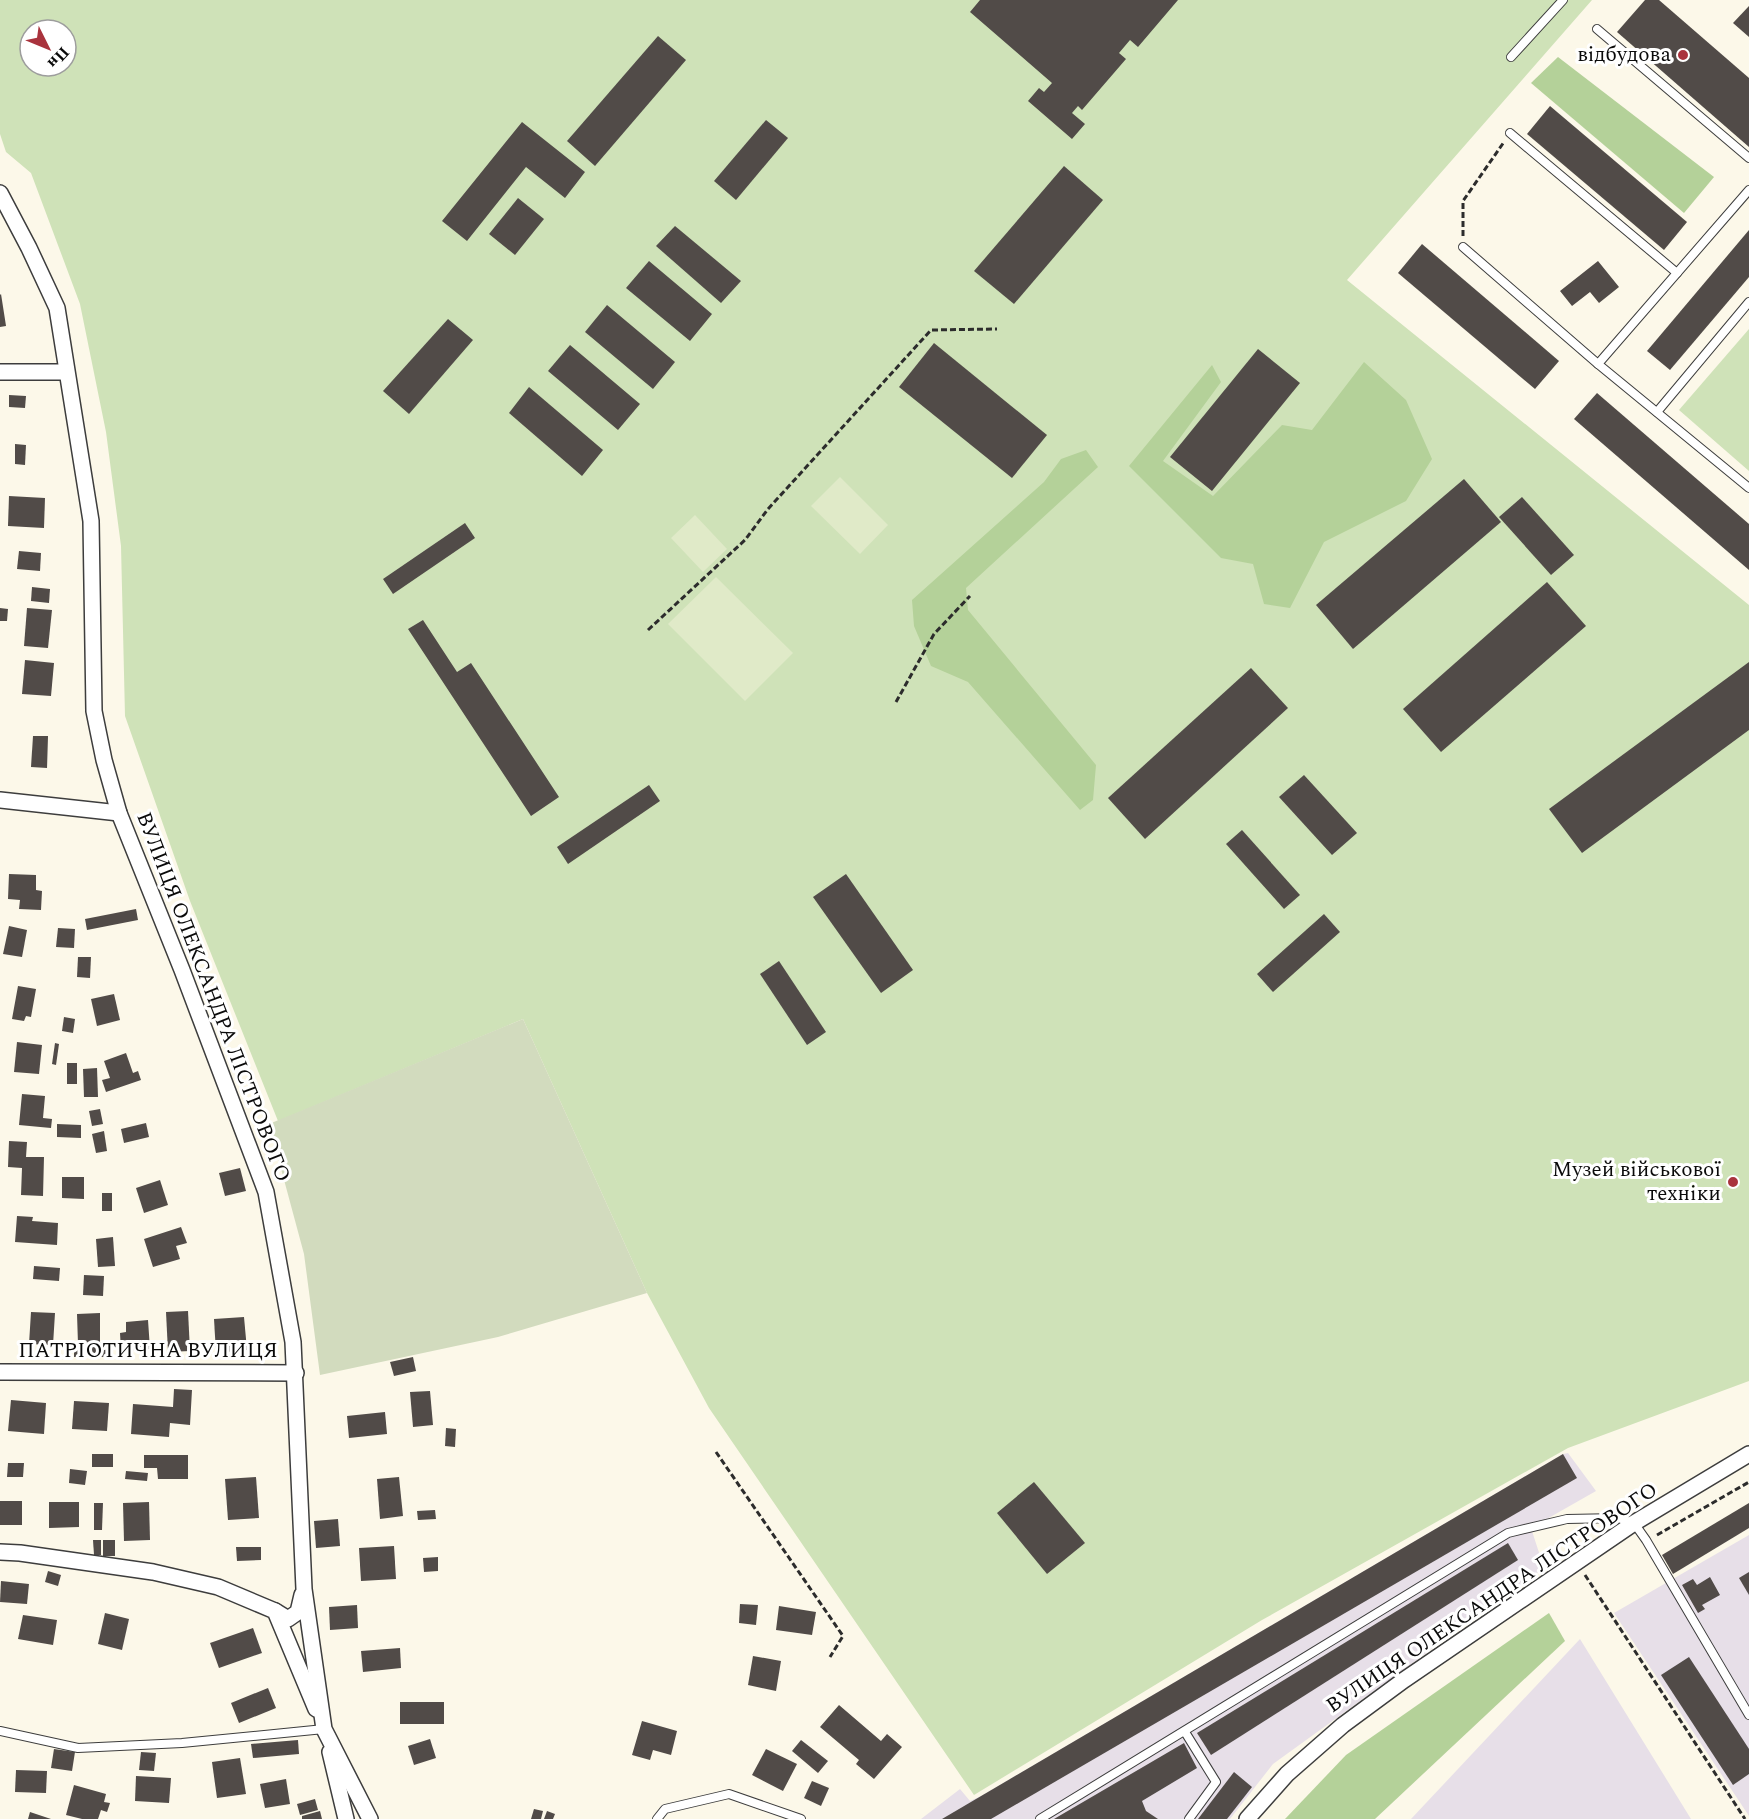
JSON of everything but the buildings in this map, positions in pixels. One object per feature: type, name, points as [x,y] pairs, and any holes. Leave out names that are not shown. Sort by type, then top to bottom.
[{"type":"street","name":"ВУЛИЦЯ ОЛЕКСАНДРА ЛІСТРОВОГО","points":[[0,193],[57,308],[91,521],[94,711],[104,760],[119,813],[182,970],[266,1192],[293,1342],[304,1589],[324,1729],[370,1819]]},
{"type":"street","points":[[0,372],[66,372]]},
{"type":"street","points":[[0,800],[119,813]]},
{"type":"street","name":"ПАТРІОТИЧНА ВУЛИЦЯ","points":[[0,1359],[0,1372],[296,1373]]},
{"type":"street","name":"ВУЛИЦЯ ОЛЕКСАНДРА ЛІСТРОВОГО","points":[[1247,1819],[1287,1774],[1343,1725],[1404,1680],[1634,1523],[1749,1454]]},
{"type":"street","points":[[0,1552],[153,1572],[218,1587],[275,1611],[288,1619],[298,1612],[304,1589]]},
{"type":"street","points":[[275,1611],[324,1729],[346,1819]]},
{"type":"lane","points":[[1511,57],[1563,0]]},
{"type":"lane","points":[[1597,28],[1749,158]]},
{"type":"lane","points":[[1510,133],[1677,273]]},
{"type":"lane","points":[[1598,364],[1749,190]]},
{"type":"lane","points":[[1463,247],[1598,364],[1749,488]]},
{"type":"lane","points":[[1657,412],[1749,302]]},
{"type":"lane","points":[[1040,1819],[1508,1533],[1567,1519],[1618,1518],[1634,1523],[1749,1715]]},
{"type":"lane","points":[[0,1731],[78,1748],[182,1743],[324,1729]]},
{"type":"lane","points":[[1185,1732],[1216,1782],[1189,1819]]},
{"type":"lane","points":[[657,1819],[665,1809],[729,1794],[801,1819]]},
{"type":"path","points":[[1463,247],[1463,201],[1510,133]]},
{"type":"path","points":[[648,630],[745,540],[768,509],[931,330],[997,329]]},
{"type":"path","points":[[896,702],[934,634],[970,596]]},
{"type":"path","points":[[716,1452],[843,1636],[830,1656]]},
{"type":"path","points":[[1646,1540],[1749,1482]]},
{"type":"path","points":[[1577,1563],[1745,1819]]},
{"type":"shaded area","points":[[1568,1453],[1596,1491],[1531,1528],[1544,1568],[1273,1764],[1230,1819],[921,1819],[960,1789],[970,1801],[981,1796]]},
{"type":"shaded area","points":[[1749,1535],[1749,1816],[1614,1613]]},
{"type":"shaded area","points":[[1580,1639],[1691,1819],[1411,1819]]},
{"type":"green space","points":[[0,0],[1592,0],[1347,280],[1749,605],[1749,1381],[1568,1448],[1262,1620],[974,1795],[709,1408],[647,1293],[523,1019],[278,1121],[190,901],[125,716],[121,546],[106,432],[80,304],[31,173],[6,152],[0,134]]},
{"type":"green space","points":[[1558,57],[1714,177],[1684,213],[1531,83]]},
{"type":"green space","points":[[1749,329],[1749,471],[1679,410]]},
{"type":"green space","points":[[1364,362],[1406,400],[1432,459],[1406,501],[1324,542],[1290,608],[1264,604],[1253,564],[1221,558],[1129,466],[1212,365],[1221,382],[1163,461],[1213,496],[1282,425],[1312,430]]},
{"type":"green space","points":[[1086,450],[1098,467],[966,588],[968,610],[1096,765],[1093,800],[1080,810],[968,682],[931,666],[914,626],[912,600],[1044,482],[1061,459]]},
{"type":"green space","points":[[840,477],[888,525],[860,554],[811,506]]},
{"type":"green space","points":[[695,515],[727,549],[703,572],[671,538]]},
{"type":"green space","points":[[716,577],[793,653],[745,701],[668,624]]},
{"type":"green space","points":[[523,1019],[647,1293],[498,1337],[320,1375],[304,1254],[269,1124]]},
{"type":"green space","points":[[1549,1613],[1565,1641],[1375,1819],[1285,1819],[1346,1755]]},
{"type":"place","name":"відбудова","points":[[1683,55]]},
{"type":"place","name":"Музей військової техніки","points":[[1733,1182]]}]
